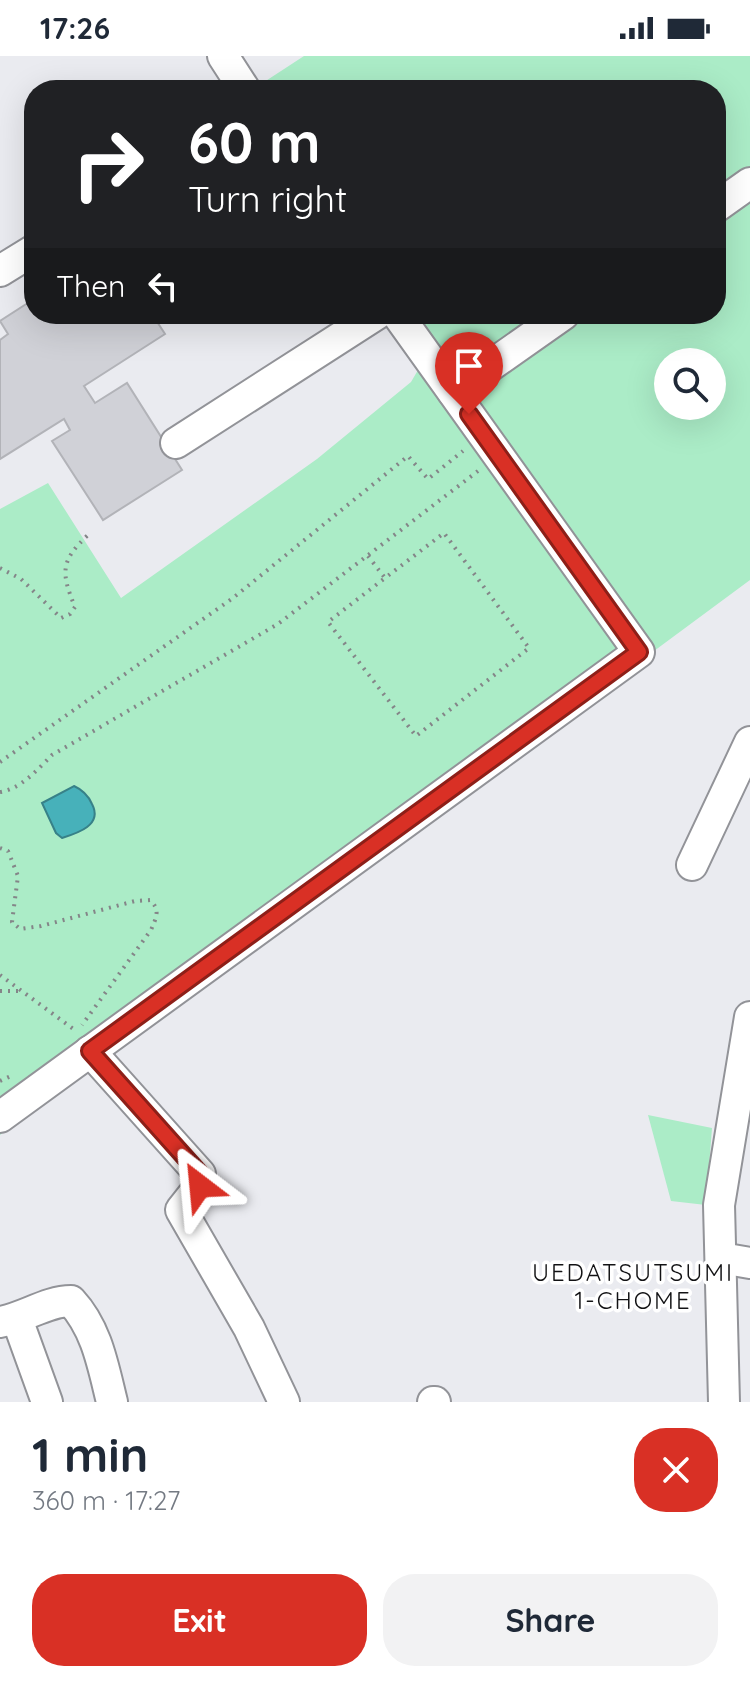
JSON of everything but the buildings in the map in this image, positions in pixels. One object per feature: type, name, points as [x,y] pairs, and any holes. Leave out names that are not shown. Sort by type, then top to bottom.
[{"type":"street","points":[[223,56],[239,80]]},
{"type":"street","points":[[726,200],[750,183]]},
{"type":"street","points":[[0,271],[24,256]]},
{"type":"street","points":[[176,443],[361,324]]},
{"type":"street","points":[[0,1117],[639,652],[404,324]]},
{"type":"street","points":[[453,392],[550,324]]},
{"type":"street","points":[[692,865],[750,742]]},
{"type":"street","points":[[724,1402],[735,1260],[719,1205],[750,1017]]},
{"type":"street","points":[[90,1051],[200,1174],[200,1186],[181,1210],[249,1328],[284,1402]]},
{"type":"street","points":[[47,1402],[8,1320],[61,1301],[71,1301],[99,1348],[112,1402]]},
{"type":"path","points":[[0,792],[9,791],[52,755],[278,624],[368,556],[491,445]]},
{"type":"path","points":[[0,762],[233,598],[408,456],[428,479],[491,445]]},
{"type":"path","points":[[444,533],[529,648],[416,736],[328,622],[385,578],[444,533]]},
{"type":"path","points":[[0,568],[21,579],[61,618],[70,614],[75,607],[63,579],[69,552],[88,535]]},
{"type":"path","points":[[368,556],[385,578]]},
{"type":"path","points":[[0,848],[8,851],[18,876],[12,922],[20,929],[143,900],[150,900],[156,906],[157,916],[151,930],[77,1032],[0,975]]},
{"type":"path","points":[[0,991],[22,991]]},
{"type":"green space","points":[[304,56],[750,56],[750,580],[0,1135],[0,509],[48,483],[121,598],[317,459],[411,382],[435,341],[424,324],[726,324],[726,80],[267,80]]},
{"type":"green space","points":[[648,1115],[712,1128],[706,1205],[671,1201]]},
{"type":"water","points":[[74,786],[89,798],[95,811],[94,817],[87,827],[62,838],[56,833],[42,803]]},
{"type":"district","name":"UEDATSUTSUMI 1-CHOME","points":[[633,1286]]},
{"type":"route","points":[[200,1186],[200,1174],[90,1051],[639,652],[469,414]]}]
